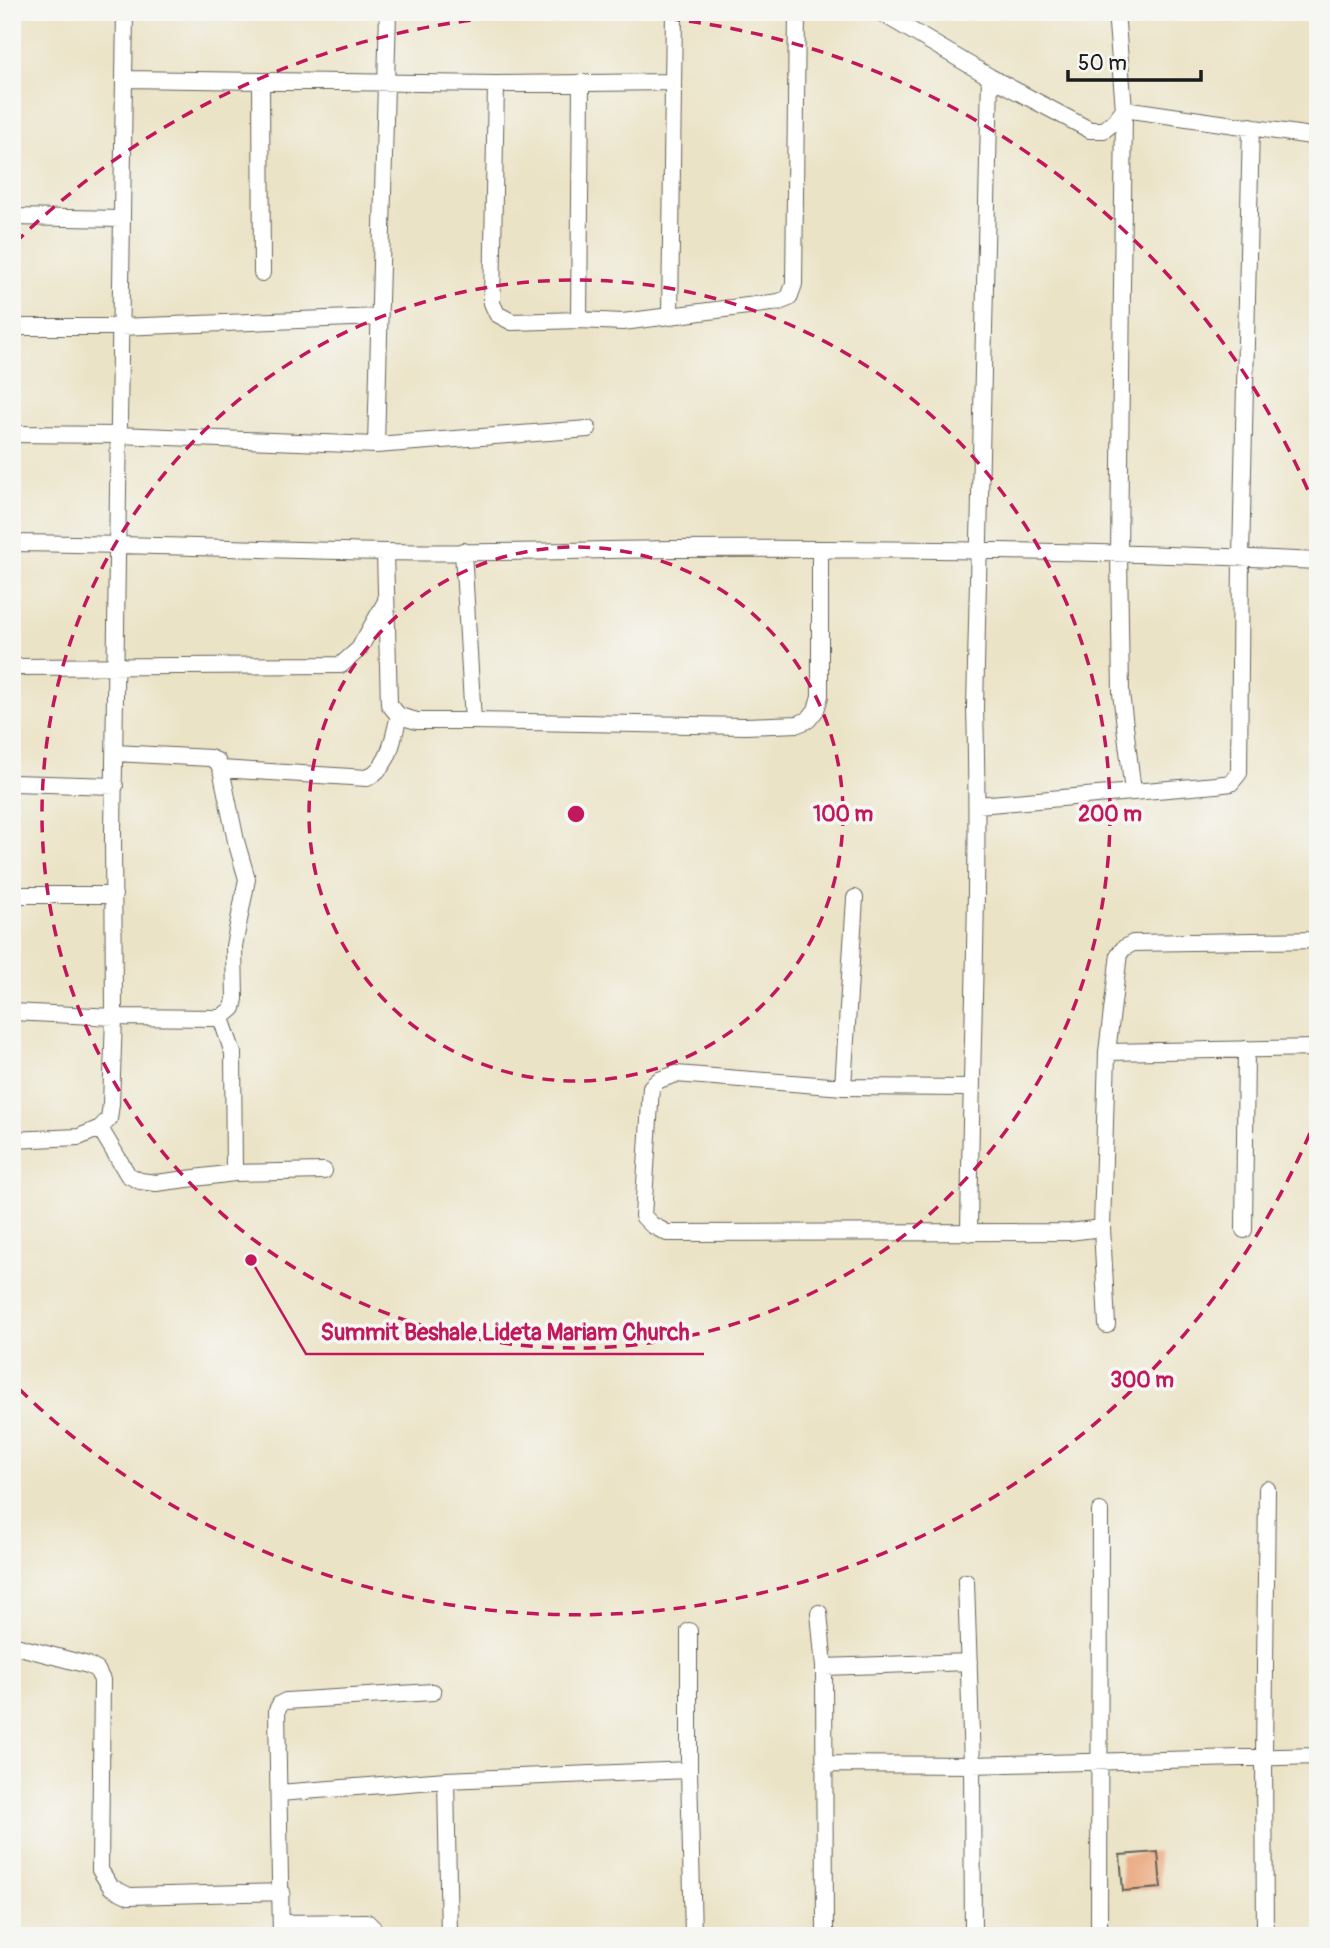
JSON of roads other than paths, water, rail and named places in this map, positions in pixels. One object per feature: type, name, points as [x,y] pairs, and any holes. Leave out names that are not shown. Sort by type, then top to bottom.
[{"type":"street","points":[[12,1140],[79,1137],[100,1128],[109,1119],[110,1112],[114,1017],[116,544],[125,12]]},
{"type":"street","points":[[376,445],[388,12]]},
{"type":"street","points":[[670,317],[674,12]]},
{"type":"street","points":[[496,84],[492,303],[497,314],[512,322],[622,322],[779,302],[789,298],[794,284],[797,12]]},
{"type":"street","points":[[880,12],[990,77],[1090,130],[1104,130],[1124,109]]},
{"type":"street","points":[[1113,14],[1124,109],[1119,554],[1121,692],[1133,792]]},
{"type":"street","points":[[969,1233],[978,805],[975,707],[990,77]]},
{"type":"street","points":[[124,79],[496,84],[672,82]]},
{"type":"street","points":[[261,81],[262,273]]},
{"type":"street","points":[[579,320],[581,82]]},
{"type":"street","points":[[1124,109],[1318,137]]},
{"type":"street","points":[[978,805],[1231,783],[1239,773],[1251,126]]},
{"type":"street","points":[[12,217],[122,219]]},
{"type":"street","points":[[12,327],[119,327],[379,317]]},
{"type":"street","points":[[12,434],[118,435],[376,445],[588,429]]},
{"type":"street","points":[[12,543],[385,552],[980,551],[1318,561]]},
{"type":"street","points":[[385,552],[389,704],[398,716],[417,721],[745,726],[798,724],[808,720],[816,710],[820,696],[820,550]]},
{"type":"street","points":[[463,551],[473,721]]},
{"type":"street","points":[[12,667],[341,665],[359,649],[385,603]]},
{"type":"street","points":[[221,769],[368,778],[378,773],[386,762],[398,716]]},
{"type":"street","points":[[12,1012],[221,1018],[229,1013],[235,999],[234,946],[247,879],[221,769],[217,761],[210,758],[115,753]]},
{"type":"street","points":[[12,783],[115,786]]},
{"type":"street","points":[[12,895],[114,895]]},
{"type":"street","points":[[843,1087],[855,898]]},
{"type":"street","points":[[1107,1325],[1102,1228],[1107,1052],[1119,954],[1133,943],[1318,940]]},
{"type":"street","points":[[221,1018],[233,1052],[234,1173]]},
{"type":"street","points":[[1107,1052],[1318,1048]]},
{"type":"street","points":[[1244,1230],[1246,1049]]},
{"type":"street","points":[[971,1088],[843,1087],[676,1074],[659,1080],[651,1087],[643,1216],[652,1225],[667,1233],[1069,1233],[1102,1228]]},
{"type":"street","points":[[100,1128],[128,1175],[140,1181],[156,1182],[234,1173],[324,1171]]},
{"type":"street","points":[[1265,1936],[1267,1489]]},
{"type":"street","points":[[1099,1936],[1100,1511]]},
{"type":"street","points":[[966,1582],[972,1766],[973,1936]]},
{"type":"street","points":[[819,1613],[824,1667],[825,1936]]},
{"type":"street","points":[[689,1631],[693,1936]]},
{"type":"street","points":[[12,1645],[88,1665],[97,1670],[102,1680],[100,1870],[111,1887],[129,1896],[282,1892]]},
{"type":"street","points":[[824,1667],[969,1662]]},
{"type":"street","points":[[374,1936],[374,1929],[367,1922],[281,1929],[277,1710],[280,1704],[286,1701],[433,1692]]},
{"type":"street","points":[[824,1764],[972,1766],[1318,1756]]},
{"type":"street","points":[[279,1793],[446,1780],[689,1770]]},
{"type":"street","points":[[446,1780],[449,1936]]},
{"type":"place","name":"Summit Beshale Lideta Mariam Church","points":[[251,1260]]}]
